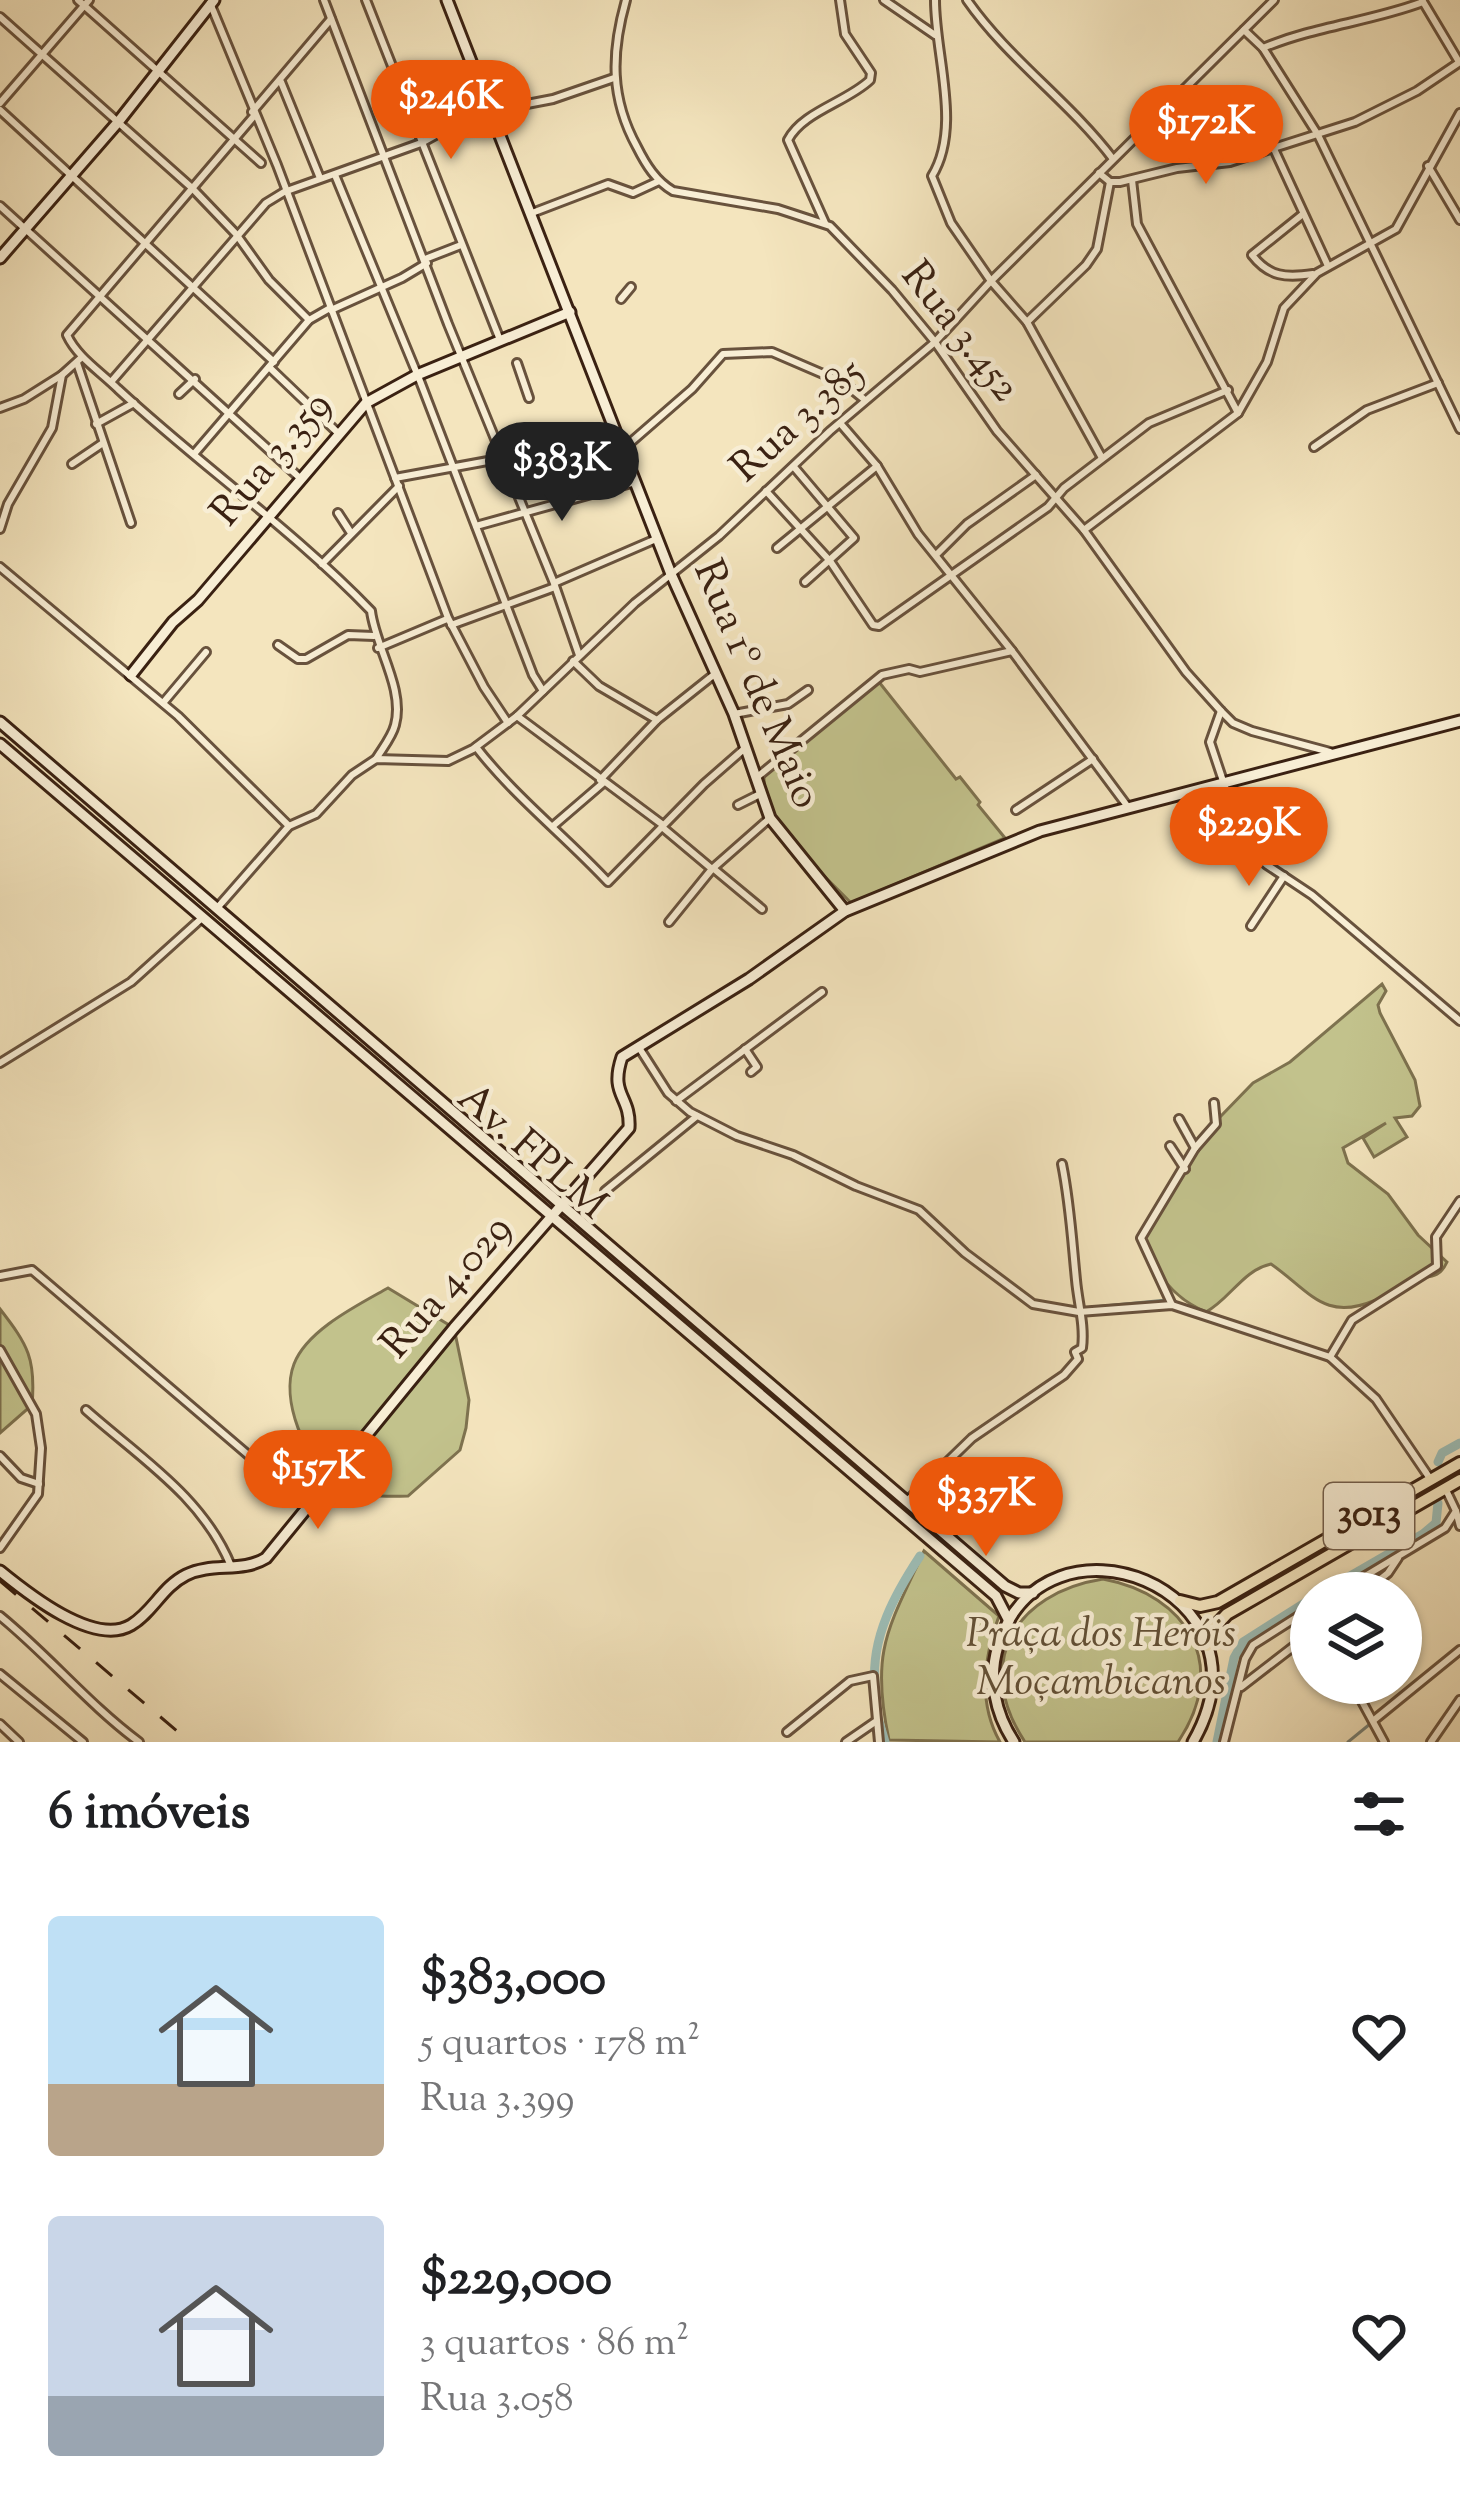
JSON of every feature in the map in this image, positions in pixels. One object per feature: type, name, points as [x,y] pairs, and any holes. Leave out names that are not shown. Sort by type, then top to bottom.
[{"type":"main road","name":"3013","points":[[1180,1601],[1200,1606],[1219,1602],[1460,1463]]},
{"type":"main road","name":"3013","points":[[1208,1646],[1218,1622],[1460,1480]]},
{"type":"street","points":[[323,0],[555,585],[576,658],[614,697],[657,720]]},
{"type":"street","points":[[366,0],[500,340]]},
{"type":"street","name":"Rua 1º de Maio","points":[[447,0],[671,574],[734,714],[770,818],[845,911]]},
{"type":"street","points":[[532,213],[608,184],[633,193],[659,181],[631,136],[614,79],[616,35],[626,0]]},
{"type":"street","points":[[825,223],[788,140],[795,128],[870,80],[871,73],[845,34],[840,0]]},
{"type":"street","points":[[884,0],[935,35]]},
{"type":"street","points":[[935,0],[946,129],[940,163],[932,176],[951,223],[1027,322],[1102,458]]},
{"type":"street","points":[[967,0],[1007,49],[1113,159]]},
{"type":"street","name":"Rua 3.385","points":[[376,760],[439,763],[476,747],[518,716],[576,658],[935,342],[1274,0]]},
{"type":"street","points":[[0,258],[118,122],[211,1]]},
{"type":"street","points":[[211,1],[450,622],[508,723]]},
{"type":"street","points":[[1099,173],[1110,182],[1132,180],[1274,149],[1364,118],[1459,62],[1422,1],[1378,18],[1325,27],[1263,48]]},
{"type":"street","points":[[261,163],[84,2],[0,107],[272,364],[338,433]]},
{"type":"street","points":[[0,17],[192,188],[309,320]]},
{"type":"street","points":[[131,523],[96,424],[80,360],[67,335],[331,19]]},
{"type":"street","points":[[1244,30],[1263,48],[1318,135],[1460,429]]},
{"type":"street","points":[[111,382],[236,234],[284,192],[421,142],[489,109],[553,99],[614,79]]},
{"type":"street","points":[[280,80],[320,178]]},
{"type":"street","points":[[1303,214],[1252,255],[1268,272],[1284,278],[1316,273],[1396,230],[1460,113]]},
{"type":"street","points":[[1274,149],[1329,267]]},
{"type":"street","points":[[1428,166],[1460,220]]},
{"type":"street","points":[[334,175],[543,691]]},
{"type":"street","points":[[1132,180],[1137,224],[1238,413]]},
{"type":"street","name":"Rua 3.452","points":[[659,181],[673,191],[778,208],[825,223],[892,290],[935,342],[997,431],[1084,530],[1186,672],[1221,711]]},
{"type":"street","points":[[1027,322],[1097,249],[1110,182]]},
{"type":"street","points":[[0,206],[301,479]]},
{"type":"street","points":[[194,454],[309,320],[461,245]]},
{"type":"street","points":[[1084,530],[1238,413],[1268,362],[1284,308],[1316,273]]},
{"type":"street","points":[[621,299],[631,287]]},
{"type":"street","name":"Rua 3.359","points":[[131,675],[366,403],[461,355],[570,312]]},
{"type":"street","points":[[623,449],[724,354],[772,352],[844,383],[865,400]]},
{"type":"street","points":[[0,408],[62,376],[80,360]]},
{"type":"street","points":[[80,360],[269,517],[371,611],[397,708],[396,724],[376,760],[352,775],[316,814],[289,826],[218,907]]},
{"type":"street","points":[[517,363],[529,398]]},
{"type":"street","points":[[0,529],[8,504],[52,428],[62,376]]},
{"type":"street","points":[[179,394],[195,379]]},
{"type":"street","points":[[1314,447],[1366,410],[1438,382]]},
{"type":"street","points":[[766,490],[830,561],[876,626],[952,576],[1164,413],[1228,390]]},
{"type":"street","points":[[96,424],[134,403]]},
{"type":"street","points":[[840,423],[877,466],[918,534],[1128,807]]},
{"type":"street","points":[[322,564],[397,482],[619,437]]},
{"type":"street","points":[[72,464],[103,443]]},
{"type":"street","points":[[777,548],[877,466]]},
{"type":"street","points":[[794,467],[854,538],[805,582]]},
{"type":"street","points":[[937,555],[967,524],[1036,475]]},
{"type":"street","points":[[476,526],[637,482]]},
{"type":"street","points":[[338,513],[351,533]]},
{"type":"street","points":[[378,648],[507,606],[657,539]]},
{"type":"street","points":[[0,567],[163,703],[289,826]]},
{"type":"street","points":[[278,645],[306,659],[338,638],[374,636]]},
{"type":"street","points":[[755,779],[882,675],[909,669],[920,672],[1012,651]]},
{"type":"street","points":[[163,703],[206,652]]},
{"type":"street","points":[[553,826],[602,782],[657,720],[716,673]]},
{"type":"street","points":[[734,714],[788,704],[808,690]]},
{"type":"street","points":[[1340,754],[1252,731],[1221,711],[1210,737],[1244,844],[1460,1021]]},
{"type":"street","points":[[518,716],[762,909]]},
{"type":"street","points":[[1431,1480],[1376,1400],[1330,1357],[1172,1304],[1079,1312],[1033,1304],[964,1253],[919,1210],[736,1136],[697,1115],[676,1101],[638,1046],[749,979],[845,911],[1040,832],[1460,721]]},
{"type":"street","name":"Av. FPLM","points":[[0,722],[1005,1586],[1034,1593]]},
{"type":"street","name":"Av. FPLM","points":[[0,744],[996,1596],[1009,1621]]},
{"type":"street","points":[[476,747],[508,788],[608,882],[745,748]]},
{"type":"street","points":[[1016,810],[1094,759]]},
{"type":"street","points":[[738,806],[760,794]]},
{"type":"street","points":[[669,922],[712,868],[770,818]]},
{"type":"street","points":[[163,884],[173,871]]},
{"type":"street","points":[[1251,926],[1283,875]]},
{"type":"street","points":[[0,1063],[131,982],[203,917]]},
{"type":"street","points":[[676,1101],[823,992]]},
{"type":"street","name":"Rua 4.029","points":[[0,1571],[53,1612],[118,1630],[132,1624],[178,1580],[195,1571],[246,1566],[266,1558],[454,1328],[629,1128],[630,1118],[614,1084],[622,1057],[638,1046]]},
{"type":"street","points":[[745,1049],[757,1067],[751,1072]]},
{"type":"street","points":[[1172,1304],[1141,1238],[1195,1148],[1216,1124],[1214,1103]]},
{"type":"street","points":[[605,1191],[697,1115]]},
{"type":"street","points":[[1179,1119],[1195,1148]]},
{"type":"street","points":[[1170,1146],[1185,1169]]},
{"type":"street","points":[[908,1500],[972,1438],[1072,1369],[1078,1359],[1075,1352],[1082,1348],[1084,1330],[1062,1164]]},
{"type":"street","points":[[1330,1357],[1352,1320],[1436,1266],[1436,1237],[1460,1202]]},
{"type":"street","points":[[0,1276],[26,1269],[196,1406],[309,1507]]},
{"type":"street","points":[[0,1350],[36,1414],[41,1448],[38,1494],[0,1548]]},
{"type":"street","points":[[86,1410],[184,1494],[221,1543],[231,1566]]},
{"type":"street","points":[[0,1456],[21,1478],[39,1484]]},
{"type":"street","points":[[1445,1489],[1460,1526]]},
{"type":"street","points":[[1372,1572],[1433,1538],[1456,1511]]},
{"type":"street","points":[[1389,1572],[1399,1556]]},
{"type":"street","points":[[1014,1742],[997,1708],[993,1685],[994,1663],[1009,1621],[1034,1593],[1058,1578],[1111,1569],[1148,1579],[1180,1601],[1208,1646],[1211,1695],[1193,1742]]},
{"type":"street","points":[[0,1616],[35,1645],[83,1697],[140,1742]]},
{"type":"street","points":[[1224,1742],[1245,1659],[1253,1645],[1290,1621]]},
{"type":"street","points":[[1238,1689],[1290,1649]]},
{"type":"street","points":[[1374,1720],[1460,1650]]},
{"type":"street","points":[[0,1674],[82,1742]]},
{"type":"street","points":[[787,1732],[850,1681],[873,1676],[879,1742]]},
{"type":"street","points":[[1431,1742],[1460,1700]]},
{"type":"street","points":[[1364,1704],[1384,1742]]},
{"type":"street","points":[[846,1742],[875,1721]]},
{"type":"street","points":[[0,1724],[20,1742]]},
{"type":"green space","points":[[879,682],[1005,838],[851,903],[782,829],[766,794],[764,775]]},
{"type":"green space","points":[[1382,984],[1386,991],[1378,1005],[1380,1013],[1415,1080],[1420,1106],[1412,1116],[1395,1118],[1407,1137],[1374,1157],[1363,1138],[1386,1123],[1343,1148],[1348,1163],[1388,1194],[1418,1235],[1447,1262],[1436,1275],[1343,1308],[1319,1301],[1271,1264],[1252,1272],[1206,1312],[1194,1306],[1165,1281],[1143,1235],[1168,1199],[1194,1145],[1253,1083],[1290,1062]]},
{"type":"green space","points":[[388,1288],[454,1328],[469,1400],[460,1450],[408,1496],[361,1493],[335,1482],[305,1444],[290,1394],[294,1364],[310,1340]]},
{"type":"green space","points":[[0,1309],[28,1353],[33,1389],[32,1405],[0,1433]]},
{"type":"green space","points":[[924,1551],[999,1616],[985,1679],[988,1711],[1000,1742],[889,1740],[882,1662],[892,1622]]},
{"type":"green space","name":"Praça dos Heróis Moçambicanos","points":[[1103,1579],[1158,1600],[1192,1638],[1200,1661],[1193,1714],[1178,1742],[1025,1742],[1003,1686],[1003,1660],[1011,1636],[1046,1599]]},
{"type":"waterway","points":[[1083,1308],[1167,1300]]},
{"type":"waterway","points":[[1438,1462],[1442,1453],[1460,1443]]},
{"type":"waterway","points":[[1357,1572],[1436,1523],[1438,1503]]},
{"type":"waterway","points":[[1357,1572],[1436,1523],[1438,1503]]},
{"type":"waterway","points":[[875,1684],[881,1633],[920,1556]]},
{"type":"waterway","points":[[1217,1742],[1234,1658],[1243,1642],[1290,1612]]},
{"type":"waterway","points":[[1217,1742],[1234,1658],[1243,1642],[1290,1612]]},
{"type":"waterway","points":[[878,1718],[885,1742]]},
{"type":"waterway","points":[[1348,1742],[1370,1724]]},
{"type":"railway","points":[[0,1581],[190,1742]]}]
